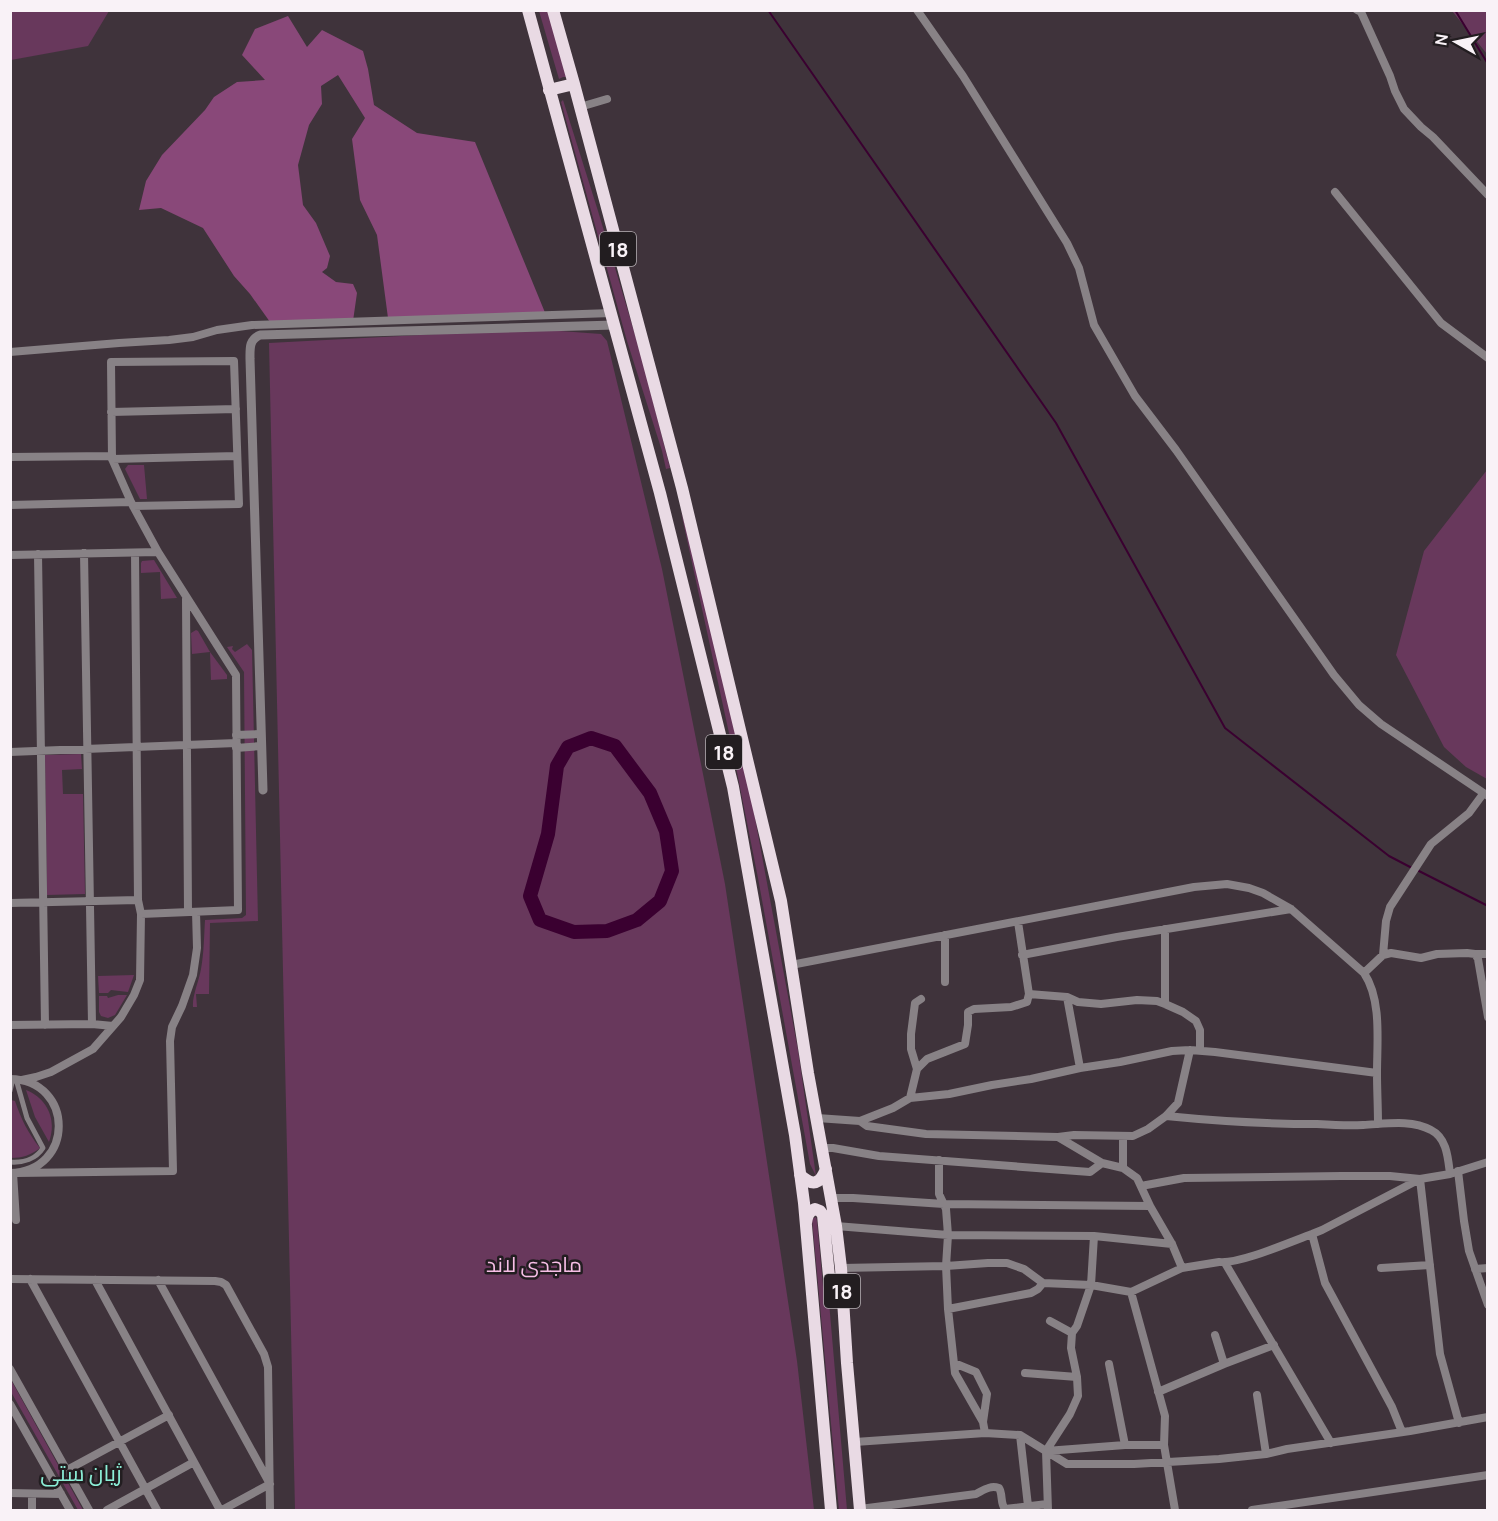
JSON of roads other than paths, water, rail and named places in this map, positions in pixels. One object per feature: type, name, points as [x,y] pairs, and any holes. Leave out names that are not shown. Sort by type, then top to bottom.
[{"type":"highway","name":"18","points":[[528,10],[660,493],[733,787],[791,1112],[800,1175],[831,1510]]},
{"type":"highway","name":"18","points":[[553,10],[682,488],[781,901],[836,1226],[860,1510]]},
{"type":"highway","points":[[549,90],[574,84]]},
{"type":"highway","points":[[660,493],[682,488]]},
{"type":"highway","points":[[800,1175],[806,1180],[817,1182],[822,1178],[826,1169]]},
{"type":"highway","points":[[806,1226],[811,1210],[820,1211],[823,1215],[829,1276],[842,1292]]},
{"type":"street","points":[[917,10],[963,76],[1067,243],[1079,268],[1094,325],[1135,396],[1176,450],[1334,675],[1359,705],[1380,724],[1485,795],[1469,813],[1431,844],[1390,907],[1386,921],[1383,955]]},
{"type":"street","points":[[1357,10],[1361,12],[1404,109],[1488,195]]},
{"type":"street","points":[[580,107],[607,99]]},
{"type":"street","points":[[1335,192],[1441,323],[1488,358]]},
{"type":"street","points":[[10,352],[169,340],[252,325],[614,319]]},
{"type":"street","points":[[263,790],[250,347],[253,339],[260,335],[614,319]]},
{"type":"street","points":[[10,505],[132,504],[239,504],[234,361],[111,363],[112,458],[132,504],[158,552],[236,675],[238,910],[141,914]]},
{"type":"street","points":[[111,412],[236,409]]},
{"type":"street","points":[[10,457],[237,456]]},
{"type":"street","points":[[10,555],[158,552]]},
{"type":"street","points":[[84,553],[92,1024]]},
{"type":"street","points":[[15,1079],[44,1074],[93,1049],[126,1008],[140,980],[135,553]]},
{"type":"street","points":[[38,554],[45,1025]]},
{"type":"street","points":[[13,1173],[173,1171],[170,1041],[172,1028],[193,975],[197,948],[192,912],[186,598]]},
{"type":"street","points":[[236,742],[261,734]]},
{"type":"street","points":[[10,752],[236,742],[261,746]]},
{"type":"street","points":[[791,965],[1210,885],[1227,884],[1250,888],[1291,909],[1364,973],[1370,982],[1374,998],[1378,1042],[1378,1124]]},
{"type":"street","points":[[10,903],[138,900]]},
{"type":"street","points":[[1022,955],[1291,909]]},
{"type":"street","points":[[917,1069],[927,1059],[965,1044],[968,1012],[974,1009],[1011,1007],[1027,1002],[1029,994],[1017,922]]},
{"type":"street","points":[[1165,929],[1165,1004]]},
{"type":"street","points":[[945,935],[945,982]]},
{"type":"street","points":[[1364,973],[1383,955],[1391,953],[1421,958],[1437,954],[1488,954]]},
{"type":"street","points":[[1475,954],[1478,959],[1488,1017]]},
{"type":"street","points":[[1029,994],[1067,997],[1078,1002],[1101,1004],[1137,1000],[1165,1004],[1183,1011],[1196,1021],[1200,1030],[1200,1050]]},
{"type":"street","points":[[1067,997],[1080,1068]]},
{"type":"street","points":[[910,1098],[917,1069],[911,1049],[910,1034],[915,1003],[921,999]]},
{"type":"street","points":[[10,1025],[113,1026]]},
{"type":"street","points":[[860,1121],[867,1126],[926,1134],[1133,1136],[1149,1130],[1178,1103],[1190,1050]]},
{"type":"street","points":[[817,1118],[860,1121],[893,1108],[910,1098],[949,1094],[1172,1051],[1200,1050],[1377,1073]]},
{"type":"street","points":[[41,1089],[39,1082],[40,1077],[44,1074]]},
{"type":"street","points":[[13,1173],[29,1170],[50,1155],[57,1140],[59,1127],[57,1111],[41,1089],[35,1084],[15,1079]]},
{"type":"street","points":[[10,1091],[15,1079]]},
{"type":"street","points":[[10,1162],[29,1160],[43,1148],[27,1118],[15,1079]]},
{"type":"street","points":[[1166,1116],[1306,1124],[1407,1124],[1423,1126],[1433,1131],[1446,1147],[1454,1172],[1469,1251],[1488,1305]]},
{"type":"street","points":[[1058,1137],[1102,1163],[1123,1168],[1137,1178],[1182,1268]]},
{"type":"street","points":[[1123,1137],[1123,1168]]},
{"type":"street","points":[[823,1148],[879,1156],[1090,1173],[1102,1163]]},
{"type":"street","points":[[939,1160],[939,1194],[946,1209],[948,1235],[946,1266],[948,1309],[955,1373],[983,1422]]},
{"type":"street","points":[[1141,1186],[1184,1178],[1390,1176],[1420,1179],[1488,1162]]},
{"type":"street","points":[[13,1173],[16,1220]]},
{"type":"street","points":[[841,1268],[1008,1263],[1024,1269],[1043,1283],[1092,1285],[1131,1292],[1182,1268],[1225,1263],[1245,1258],[1312,1234],[1383,1200],[1420,1179]]},
{"type":"street","points":[[1420,1179],[1440,1354],[1459,1423]]},
{"type":"street","points":[[830,1198],[944,1204],[1150,1206]]},
{"type":"street","points":[[836,1226],[948,1235],[1095,1236],[1172,1244]]},
{"type":"street","points":[[1312,1234],[1325,1282],[1392,1407],[1402,1432]]},
{"type":"street","points":[[860,1510],[976,1494],[995,1487],[1001,1491],[1005,1509],[1028,1506],[1047,1507],[1046,1451],[1075,1404],[1078,1390],[1071,1348],[1072,1333],[1077,1326],[1092,1285],[1095,1236]]},
{"type":"street","points":[[1225,1263],[1331,1443]]},
{"type":"street","points":[[1381,1268],[1430,1265]]},
{"type":"street","points":[[1475,1269],[1488,1268]]},
{"type":"street","points":[[10,1279],[218,1281],[226,1285],[264,1354],[268,1367],[270,1510]]},
{"type":"street","points":[[30,1279],[157,1510]]},
{"type":"street","points":[[95,1280],[221,1510],[270,1484]]},
{"type":"street","points":[[158,1280],[270,1484]]},
{"type":"street","points":[[948,1309],[1031,1293],[1043,1283]]},
{"type":"street","points":[[1131,1292],[1165,1416],[1164,1445],[1176,1510]]},
{"type":"street","points":[[1050,1321],[1072,1333]]},
{"type":"street","points":[[1215,1335],[1224,1364]]},
{"type":"street","points":[[1158,1392],[1274,1345]]},
{"type":"street","points":[[954,1363],[976,1372],[987,1394],[983,1422],[985,1433]]},
{"type":"street","points":[[1108,1364],[1125,1446]]},
{"type":"street","points":[[10,1370],[89,1510]]},
{"type":"street","points":[[1025,1373],[1077,1377]]},
{"type":"street","points":[[1257,1395],[1266,1454]]},
{"type":"street","points":[[10,1404],[70,1510]]},
{"type":"street","points":[[67,1470],[169,1416]]},
{"type":"street","points":[[855,1442],[985,1433],[1020,1435],[1067,1464],[1134,1464],[1266,1454],[1488,1418]]},
{"type":"street","points":[[1020,1435],[1028,1506]]},
{"type":"street","points":[[1046,1451],[1164,1445]]},
{"type":"street","points":[[106,1510],[194,1462]]},
{"type":"street","points":[[1252,1510],[1488,1475]]},
{"type":"street","points":[[10,1493],[61,1494]]},
{"type":"street","points":[[32,1494],[32,1510]]},
{"type":"waterway","points":[[768,10],[1056,423],[1225,728],[1389,856],[1412,868]]},
{"type":"waterway","points":[[1455,10],[1488,64]]},
{"type":"waterway","points":[[591,738],[615,746],[650,793],[666,831],[672,871],[660,901],[637,920],[607,931],[574,932],[540,920],[530,896],[548,834],[557,766],[568,747],[591,738]]},
{"type":"waterway","points":[[1417,870],[1488,906]]},
{"type":"district","name":"ژیان ستی","points":[[81,1473]]},
{"type":"park label","name":"ماجدی لاند","points":[[534,1264]]}]
